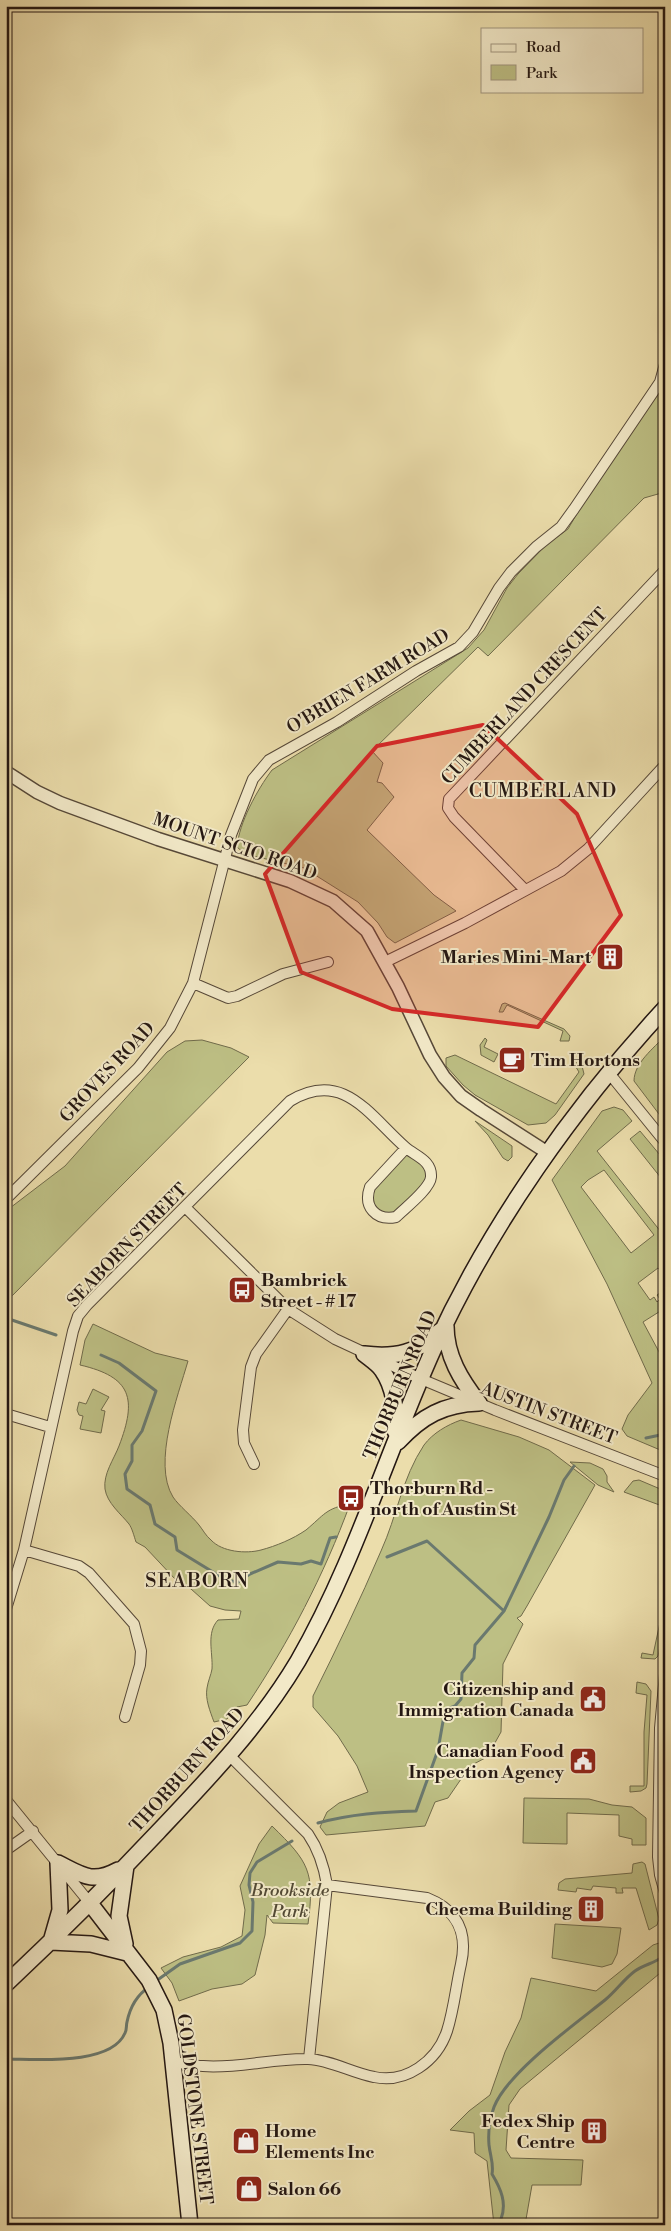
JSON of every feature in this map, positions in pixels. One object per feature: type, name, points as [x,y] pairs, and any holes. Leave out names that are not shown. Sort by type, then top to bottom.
[{"type":"main road","name":"THORBURN ROAD","points":[[6,1984],[126,1866],[230,1756],[280,1689],[312,1634],[351,1555],[421,1379],[446,1324],[490,1243],[548,1153],[608,1073],[665,1008]]},
{"type":"main road","points":[[364,1354],[385,1357],[407,1352],[428,1342],[446,1324]]},
{"type":"main road","points":[[446,1324],[446,1343],[453,1362],[479,1403]]},
{"type":"main road","points":[[364,1354],[382,1369],[391,1392],[396,1414],[393,1448]]},
{"type":"main road","points":[[393,1448],[413,1426],[436,1412],[459,1404],[479,1403]]},
{"type":"main road","points":[[126,1866],[106,1877],[93,1878],[83,1876],[58,1863],[60,1910],[50,1942],[91,1944],[127,1953]]},
{"type":"main road","points":[[126,1866],[119,1916],[120,1929],[127,1953]]},
{"type":"main road","name":"GOLDSTONE STREET","points":[[89,1902],[152,1986],[169,2026],[190,2225]]},
{"type":"street","name":"O'BRIEN FARM ROAD","points":[[225,861],[231,834],[253,779],[260,768],[269,760],[337,722],[416,671],[459,647],[473,632],[499,588],[511,572],[536,547],[561,527],[660,382],[665,364]]},
{"type":"street","name":"CUMBERLAND CRESCENT","points":[[525,890],[454,817],[448,808],[450,799],[665,570]]},
{"type":"street","points":[[385,962],[465,923],[550,878],[573,863],[665,765]]},
{"type":"street","name":"MOUNT SCIO ROAD","points":[[6,772],[37,792],[60,803],[225,861],[290,881],[334,902],[367,931],[385,962],[430,1055],[444,1077],[461,1096],[548,1153]]},
{"type":"street","name":"GROVES ROAD","points":[[6,1199],[138,1068],[170,1028],[193,983],[225,861]]},
{"type":"street","points":[[193,983],[228,998],[238,996],[279,976],[328,962]]},
{"type":"street","points":[[608,1073],[665,1142]]},
{"type":"street","name":"SEABORN STREET","points":[[6,1609],[24,1550],[50,1427],[78,1316],[290,1101],[300,1095],[327,1090],[341,1093],[355,1100],[365,1107],[406,1148],[424,1159],[430,1168],[431,1178],[428,1186],[396,1217],[379,1217],[372,1212],[368,1205],[370,1187],[406,1148]]},
{"type":"street","name":"AUSTIN STREET","points":[[185,1207],[288,1309],[327,1334],[364,1354],[421,1379],[665,1476]]},
{"type":"street","points":[[254,1464],[244,1443],[242,1430],[250,1367],[256,1354],[288,1309]]},
{"type":"street","points":[[6,1414],[50,1427]]},
{"type":"street","points":[[24,1550],[79,1566],[89,1573],[134,1624],[141,1651],[140,1665],[125,1717]]},
{"type":"street","points":[[665,1674],[660,1728],[658,1857],[665,1894]]},
{"type":"street","points":[[230,1756],[308,1834],[321,1857],[327,1885],[309,2059]]},
{"type":"street","points":[[6,1800],[89,1902]]},
{"type":"street","points":[[6,1850],[33,1831]]},
{"type":"street","points":[[173,2062],[204,2067],[309,2059],[337,2065],[375,2078],[390,2078],[406,2075],[418,2069],[440,2046],[447,2031],[464,1951],[463,1936],[458,1923],[450,1911],[440,1903],[427,1898],[327,1885]]},
{"type":"highlighted area","points":[[483,725],[577,814],[621,915],[538,1027],[392,1009],[301,972],[265,874],[377,746]]},
{"type":"green space","points":[[665,383],[665,492],[644,498],[488,656],[478,647],[372,751],[383,763],[377,782],[382,783],[394,797],[367,830],[434,895],[456,911],[395,943],[387,937],[378,923],[358,902],[304,868],[245,854],[237,847],[241,828],[250,807],[260,787],[272,770],[468,648],[484,630],[507,588],[518,574],[546,545],[568,529],[586,498]]},
{"type":"green space","points":[[505,1003],[564,1029],[570,1036],[569,1041],[560,1041],[563,1031],[507,1005],[503,1012],[499,1012],[502,1004]]},
{"type":"green space","points":[[665,1036],[665,1122],[634,1081],[637,1068],[641,1062]]},
{"type":"green space","points":[[485,1038],[487,1040],[484,1047],[498,1054],[494,1062],[481,1055],[480,1045]]},
{"type":"green space","points":[[202,1040],[231,1048],[249,1057],[6,1302],[6,1211],[65,1166],[167,1052],[185,1041]]},
{"type":"green space","points":[[455,1055],[556,1104],[579,1072],[574,1064],[575,1062],[582,1066],[584,1074],[555,1115],[546,1123],[528,1125],[475,1095],[463,1085],[446,1066],[446,1058]]},
{"type":"green space","points":[[614,1107],[623,1110],[632,1121],[597,1151],[663,1235],[665,1234],[665,1266],[660,1270],[658,1268],[638,1283],[650,1300],[654,1297],[657,1302],[660,1299],[657,1295],[663,1291],[665,1293],[665,1312],[662,1310],[643,1322],[665,1363],[665,1452],[627,1436],[622,1429],[628,1415],[652,1383],[607,1284],[552,1180],[602,1111]],"holes":[[[604,1170],[654,1235],[631,1253],[581,1187]]]},
{"type":"green space","points":[[475,1121],[512,1146],[512,1157],[508,1161],[503,1158],[488,1135]]},
{"type":"green space","points":[[640,1131],[665,1161],[665,1183],[630,1139]]},
{"type":"green space","points":[[406,1148],[415,1153],[431,1178],[396,1217],[372,1212],[370,1187]]},
{"type":"green space","points":[[93,1324],[155,1353],[188,1361],[169,1429],[165,1466],[167,1483],[173,1497],[216,1544],[241,1552],[267,1548],[284,1542],[306,1530],[330,1510],[350,1504],[317,1582],[277,1657],[247,1705],[237,1707],[227,1719],[214,1722],[207,1701],[207,1688],[212,1669],[211,1637],[214,1625],[218,1620],[239,1619],[241,1611],[225,1610],[210,1606],[191,1589],[175,1579],[145,1547],[136,1542],[130,1526],[108,1499],[105,1489],[106,1478],[125,1430],[128,1403],[126,1392],[111,1376],[80,1365],[85,1340]]},
{"type":"green space","points":[[93,1389],[109,1397],[101,1410],[105,1411],[101,1433],[80,1429],[83,1416],[79,1415],[77,1410],[79,1402],[86,1404]]},
{"type":"green space","points":[[461,1420],[519,1437],[549,1450],[595,1485],[527,1606],[521,1616],[517,1618],[523,1624],[503,1664],[501,1732],[487,1757],[470,1766],[448,1798],[435,1802],[425,1826],[326,1835],[320,1827],[327,1812],[339,1803],[368,1792],[357,1766],[338,1736],[313,1707],[313,1696],[381,1551],[416,1458],[424,1445],[436,1433]]},
{"type":"green space","points":[[570,1462],[590,1463],[603,1469],[607,1476],[607,1482],[614,1492],[598,1485]]},
{"type":"green space","points":[[639,1480],[665,1491],[665,1507],[624,1492],[633,1481]]},
{"type":"green space","points":[[665,1599],[665,1621],[658,1656],[655,1659],[641,1658],[642,1653],[653,1655]]},
{"type":"green space","points":[[637,1682],[646,1684],[651,1691],[647,1784],[646,1788],[641,1791],[630,1792],[630,1786],[644,1786],[644,1732],[647,1695],[636,1693]]},
{"type":"green space","points":[[524,1798],[589,1799],[612,1805],[632,1807],[646,1818],[646,1845],[632,1845],[632,1839],[619,1836],[619,1815],[567,1813],[567,1844],[523,1843]]},
{"type":"green space","name":"Brookside Park","points":[[272,1826],[294,1849],[306,1869],[311,1892],[308,1924],[273,1923],[267,1915],[265,1935],[255,1975],[242,1984],[212,1989],[179,2001],[172,1983],[161,1968],[183,1957],[221,1947],[242,1936],[245,1910],[240,1886],[259,1844]]},
{"type":"green space","points":[[642,1862],[645,1864],[659,1919],[657,1925],[649,1930],[636,1888],[622,1888],[623,1893],[616,1893],[616,1888],[593,1886],[591,1890],[577,1888],[576,1892],[558,1890],[559,1883],[565,1879],[632,1873],[633,1864]]},
{"type":"green space","points":[[555,1924],[621,1928],[617,1954],[612,1964],[602,1967],[552,1958]]},
{"type":"green space","points":[[665,1941],[665,1969],[520,2089],[509,2105],[506,2150],[511,2158],[583,2160],[581,2185],[532,2185],[525,2225],[494,2225],[487,2161],[475,2153],[474,2133],[450,2130],[469,2111],[490,2095],[505,2052],[521,2018],[531,1978],[596,1991],[653,1945]]},
{"type":"waterway","points":[[6,1318],[56,1335]]},
{"type":"waterway","points":[[101,1355],[119,1363],[156,1391],[142,1431],[132,1445],[132,1461],[125,1474],[127,1489],[150,1505],[155,1524],[175,1537],[177,1550],[226,1580],[238,1582],[250,1574],[278,1562],[301,1564],[311,1561],[321,1564],[330,1538],[336,1537]]},
{"type":"waterway","points":[[646,1438],[665,1434]]},
{"type":"waterway","points":[[318,1823],[342,1817],[416,1811],[438,1750],[445,1710],[455,1706],[461,1699],[462,1673],[474,1658],[475,1645],[504,1611],[549,1517],[564,1480],[574,1466]]},
{"type":"waterway","points":[[387,1557],[427,1541],[504,1611]]},
{"type":"waterway","points":[[156,1981],[180,1964],[240,1943],[252,1931],[253,1902],[249,1885],[250,1873],[257,1862],[292,1841]]},
{"type":"waterway","points":[[503,2225],[501,2219],[503,2202],[498,2185],[492,2174],[489,2149],[493,2111],[501,2094],[513,2079],[543,2050],[605,2000],[631,1974],[665,1955]]},
{"type":"waterway","points":[[6,2059],[72,2058],[89,2056],[105,2051],[117,2044],[125,2033],[132,2006],[149,1987]]},
{"type":"place","name":"Maries Mini-Mart","points":[[610,957]]},
{"type":"place","name":"Tim Hortons","points":[[512,1060]]},
{"type":"place","name":"Bambrick Street - # 17","points":[[242,1290]]},
{"type":"place","name":"Thorburn Rd - north of Austin St","points":[[351,1498]]},
{"type":"place","name":"Citizenship and Immigration Canada","points":[[593,1699]]},
{"type":"place","name":"Canadian Food Inspection Agency","points":[[583,1761]]},
{"type":"place","name":"Cheema Building","points":[[591,1909]]},
{"type":"place","name":"Fedex Ship Centre","points":[[594,2131]]},
{"type":"place","name":"Home Elements Inc","points":[[246,2141]]},
{"type":"place","name":"Salon 66","points":[[249,2189]]},
{"type":"district","name":"CUMBERLAND","points":[[543,790]]},
{"type":"district","name":"SEABORN","points":[[197,1580]]}]
